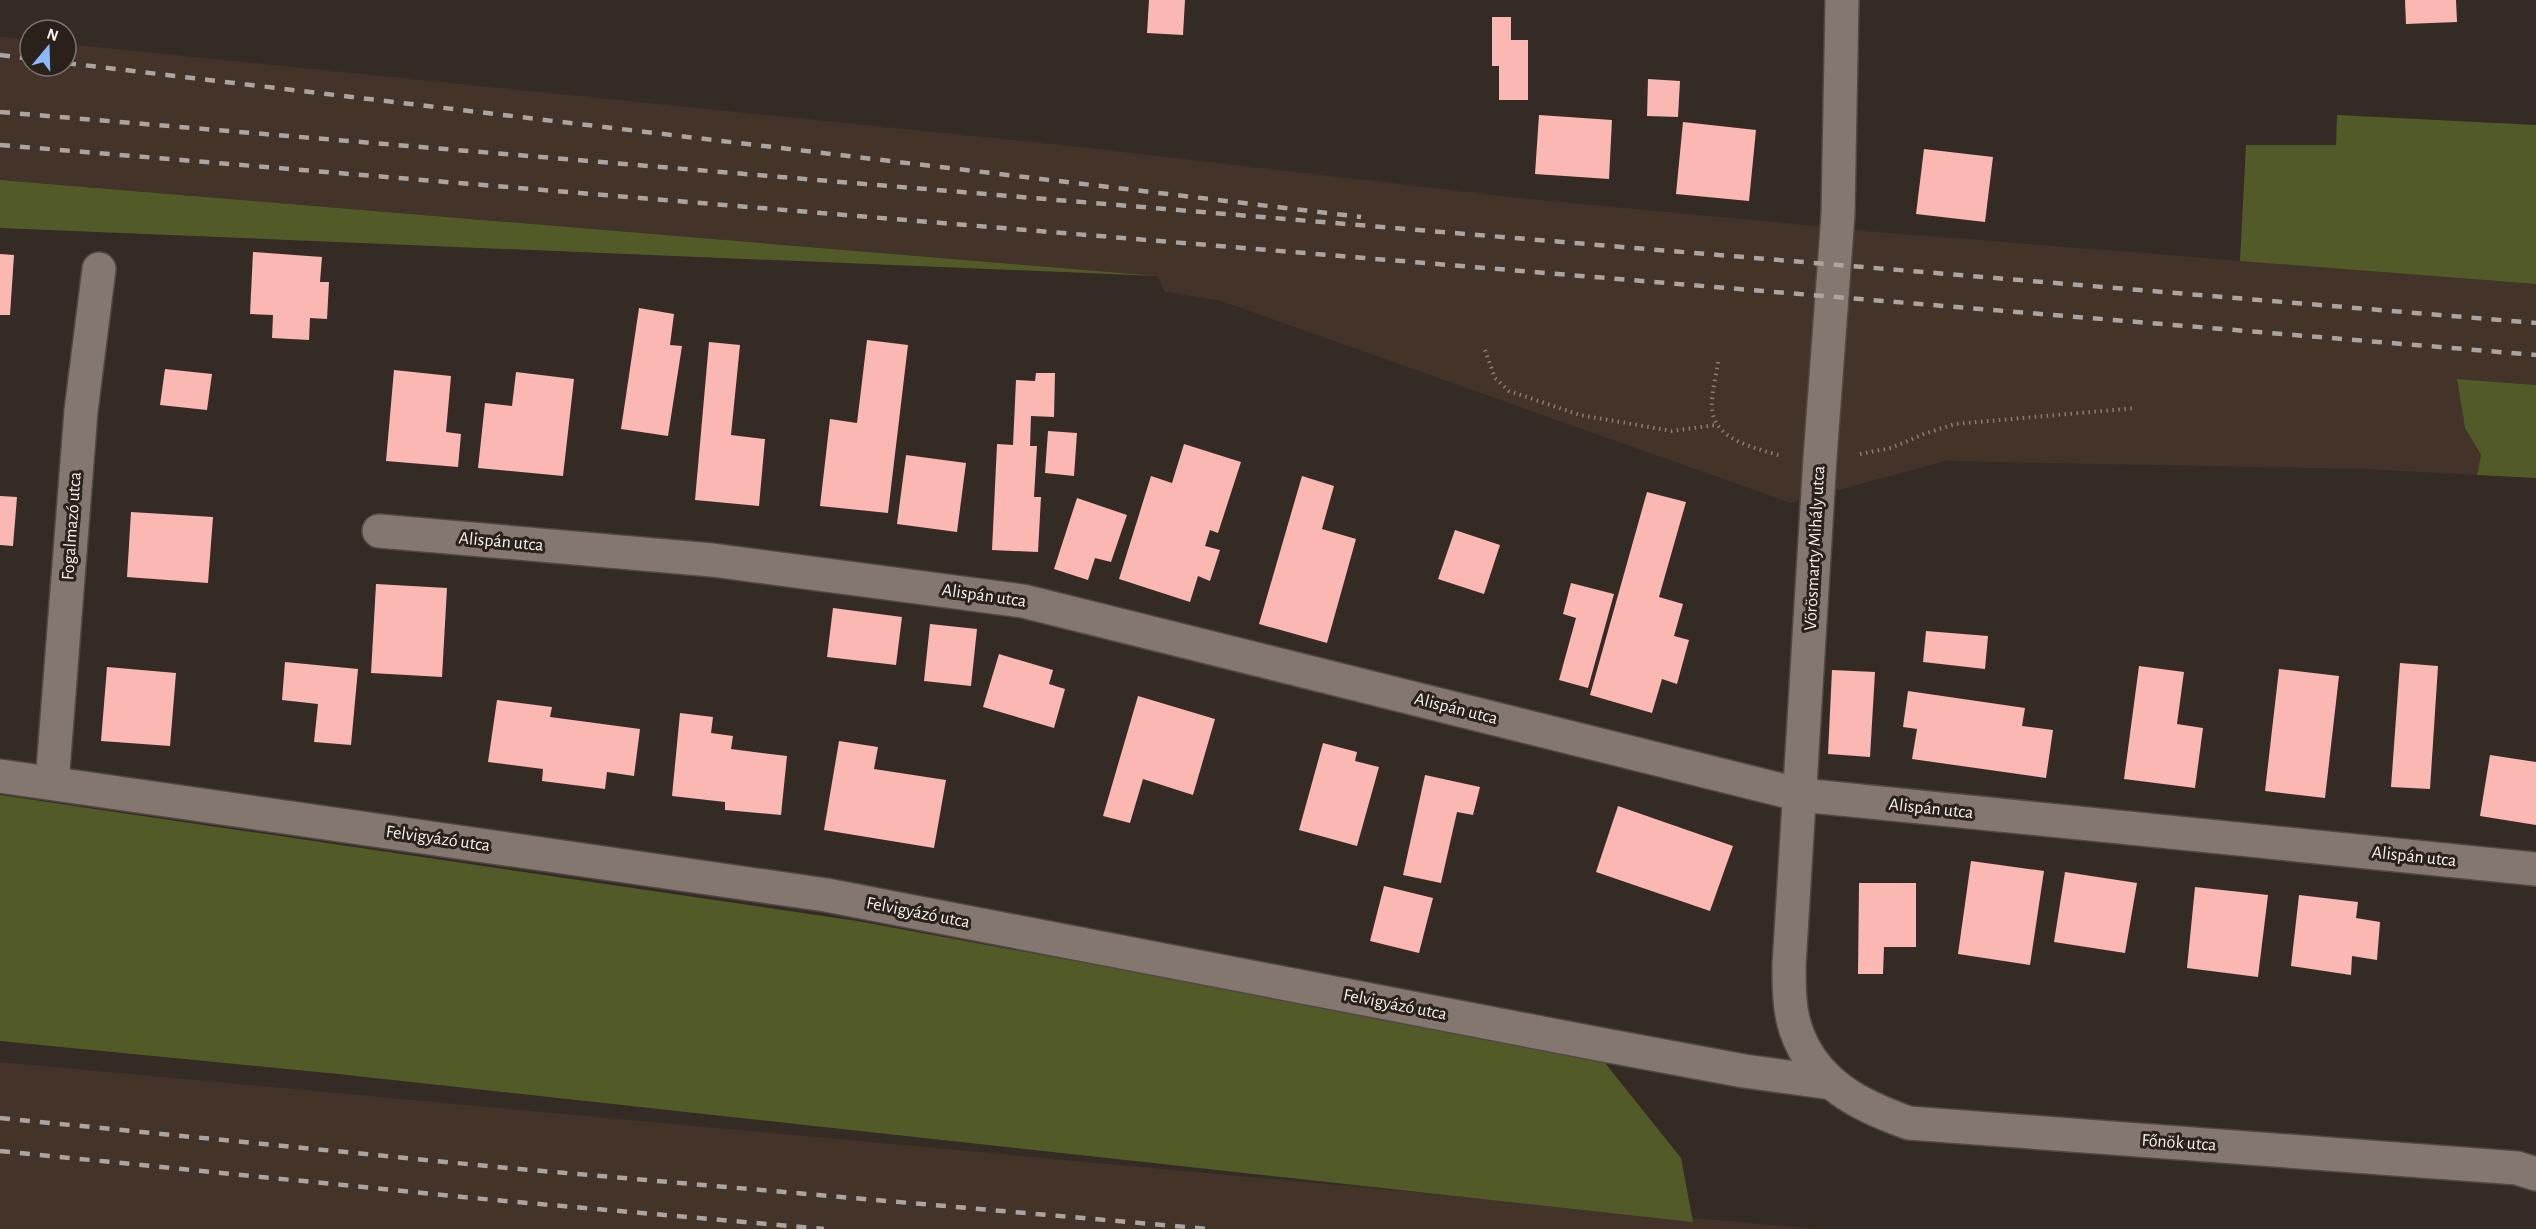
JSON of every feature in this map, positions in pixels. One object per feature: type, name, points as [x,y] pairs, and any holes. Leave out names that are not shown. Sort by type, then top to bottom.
[{"type":"street","name":"Vörösmarty Mihály utca","points":[[1831,1083],[1808,1057],[1796,1030],[1790,999],[1789,966],[1820,458],[1838,214],[1842,0]]},
{"type":"street","name":"Fogalmazó utca","points":[[52,783],[81,411],[99,269]]},
{"type":"street","name":"Alispán utca","points":[[379,531],[712,560],[1023,601],[1801,795],[2536,869]]},
{"type":"street","name":"Felvigyázó utca","points":[[0,776],[826,895],[1604,1045],[1744,1071],[1831,1083]]},
{"type":"street","name":"Főnök utca","points":[[1831,1083],[1871,1109],[1909,1123],[2517,1168],[2536,1174]]},
{"type":"path","points":[[1485,350],[1495,378],[1509,391],[1580,415],[1671,431],[1716,425]]},
{"type":"path","points":[[1718,362],[1712,408],[1716,425],[1739,443],[1781,456],[1820,458],[1891,448],[1955,424],[2136,408]]},
{"type":"shaded area","points":[[0,37],[18,39],[18,78],[78,78],[78,45],[1063,145],[1520,198],[1890,233],[2536,284],[2536,385],[2457,379],[2465,428],[2481,455],[2477,475],[2366,469],[1945,461],[1791,503],[1221,301],[1165,292],[1157,276],[0,180]]},
{"type":"shaded area","points":[[0,1062],[1816,1229],[0,1229]]},
{"type":"green space","points":[[2337,115],[2536,125],[2536,284],[2240,261],[2246,145],[2336,145]]},
{"type":"green space","points":[[0,180],[1158,276],[0,228]]},
{"type":"green space","points":[[2457,379],[2536,385],[2536,478],[2477,475],[2481,455],[2465,428]]},
{"type":"green space","points":[[0,795],[857,921],[1601,1058],[1681,1158],[1693,1222],[338,1074],[0,1041]]},
{"type":"building","points":[[1149,0],[1185,0],[1183,35],[1147,33]]},
{"type":"building","points":[[2405,0],[2456,0],[2457,22],[2406,24]]},
{"type":"building","points":[[1492,17],[1511,17],[1511,40],[1528,40],[1528,100],[1499,100],[1499,66],[1492,66]]},
{"type":"building","points":[[1648,79],[1680,81],[1678,117],[1647,116]]},
{"type":"building","points":[[1539,115],[1612,120],[1609,179],[1535,174]]},
{"type":"building","points":[[1683,122],[1756,130],[1749,201],[1676,194]]},
{"type":"building","points":[[1924,149],[1993,157],[1985,222],[1916,214]]},
{"type":"building","points":[[253,252],[322,257],[320,282],[329,282],[327,319],[310,318],[309,340],[272,338],[273,315],[250,314]]},
{"type":"building","points":[[0,254],[14,255],[10,315],[0,315]]},
{"type":"building","points":[[639,308],[674,314],[670,345],[682,346],[668,436],[621,429]]},
{"type":"building","points":[[867,340],[908,345],[888,513],[820,506],[830,419],[857,423]]},
{"type":"building","points":[[709,342],[740,345],[731,435],[765,439],[759,506],[695,500]]},
{"type":"building","points":[[165,369],[212,374],[207,410],[160,405]]},
{"type":"building","points":[[394,370],[451,376],[446,432],[461,434],[458,467],[386,461]]},
{"type":"building","points":[[516,372],[574,379],[563,476],[478,468],[485,403],[512,406]]},
{"type":"building","points":[[1036,373],[1055,373],[1054,417],[1031,416],[1030,446],[1037,446],[1034,497],[1041,497],[1038,552],[992,550],[997,444],[1013,445],[1016,380],[1035,381]]},
{"type":"building","points":[[1048,431],[1077,433],[1074,476],[1045,473]]},
{"type":"building","points":[[1184,444],[1241,462],[1218,533],[1210,530],[1205,546],[1220,550],[1210,581],[1198,576],[1190,602],[1119,579],[1151,476],[1172,483]]},
{"type":"building","points":[[906,455],[966,463],[957,532],[897,524]]},
{"type":"building","points":[[1302,476],[1334,486],[1322,529],[1356,539],[1327,643],[1259,624]]},
{"type":"building","points":[[1647,492],[1686,502],[1659,597],[1683,604],[1674,636],[1689,640],[1677,684],[1662,679],[1652,713],[1590,695]]},
{"type":"building","points":[[0,496],[17,497],[13,546],[0,545]]},
{"type":"building","points":[[1077,498],[1127,515],[1111,562],[1095,558],[1088,580],[1054,569]]},
{"type":"building","points":[[131,512],[213,517],[208,583],[127,577]]},
{"type":"building","points":[[1455,530],[1500,545],[1484,594],[1438,579]]},
{"type":"building","points":[[1571,583],[1614,594],[1588,688],[1559,680],[1576,618],[1563,614]]},
{"type":"building","points":[[376,584],[447,588],[442,677],[371,673]]},
{"type":"building","points":[[833,608],[902,617],[896,665],[827,657]]},
{"type":"building","points":[[930,624],[977,629],[971,686],[924,681]]},
{"type":"building","points":[[1926,631],[1988,636],[1985,669],[1923,662]]},
{"type":"building","points":[[999,654],[1053,670],[1049,684],[1065,689],[1054,728],[983,707]]},
{"type":"building","points":[[285,662],[358,669],[351,745],[314,742],[318,704],[282,700]]},
{"type":"building","points":[[2400,663],[2438,666],[2430,789],[2391,787]]},
{"type":"building","points":[[2139,666],[2184,672],[2177,724],[2203,728],[2195,788],[2124,779]]},
{"type":"building","points":[[107,667],[176,673],[170,746],[101,741]]},
{"type":"building","points":[[2279,669],[2339,676],[2325,798],[2265,791]]},
{"type":"building","points":[[1832,670],[1875,672],[1870,757],[1828,754]]},
{"type":"building","points":[[1908,691],[2025,708],[2022,726],[2053,730],[2046,778],[1912,759],[1917,729],[1903,727]]},
{"type":"building","points":[[1138,696],[1215,719],[1193,795],[1143,779],[1130,823],[1103,816]]},
{"type":"building","points":[[497,700],[552,707],[550,717],[640,729],[634,776],[607,772],[605,789],[542,781],[543,769],[488,762]]},
{"type":"building","points":[[680,713],[713,717],[711,733],[733,736],[731,749],[787,756],[781,815],[725,810],[725,802],[672,796]]},
{"type":"building","points":[[839,741],[878,747],[874,769],[946,780],[934,848],[824,830]]},
{"type":"building","points":[[1323,743],[1357,752],[1355,761],[1379,767],[1357,846],[1299,830]]},
{"type":"building","points":[[2490,755],[2536,762],[2536,825],[2480,816]]},
{"type":"building","points":[[1425,775],[1480,787],[1473,815],[1457,812],[1441,883],[1403,875]]},
{"type":"building","points":[[1618,806],[1733,846],[1710,911],[1596,872]]},
{"type":"building","points":[[1971,861],[2044,871],[2030,965],[1958,954]]},
{"type":"building","points":[[2065,872],[2137,883],[2125,953],[2054,942]]},
{"type":"building","points":[[1859,883],[1916,883],[1916,947],[1884,947],[1883,974],[1858,974]]},
{"type":"building","points":[[1384,886],[1433,898],[1419,953],[1370,941]]},
{"type":"building","points":[[2195,887],[2268,895],[2258,977],[2187,968]]},
{"type":"building","points":[[2299,895],[2358,902],[2356,918],[2380,922],[2377,960],[2352,956],[2351,975],[2291,966]]},
{"type":"railway","points":[[0,55],[18,57]]},
{"type":"railway","points":[[78,64],[1361,217]]},
{"type":"railway","points":[[0,112],[2536,323]]},
{"type":"railway","points":[[0,145],[2536,355]]},
{"type":"railway","points":[[0,1118],[497,1167],[1209,1229]]},
{"type":"railway","points":[[0,1151],[494,1200],[824,1229]]}]
